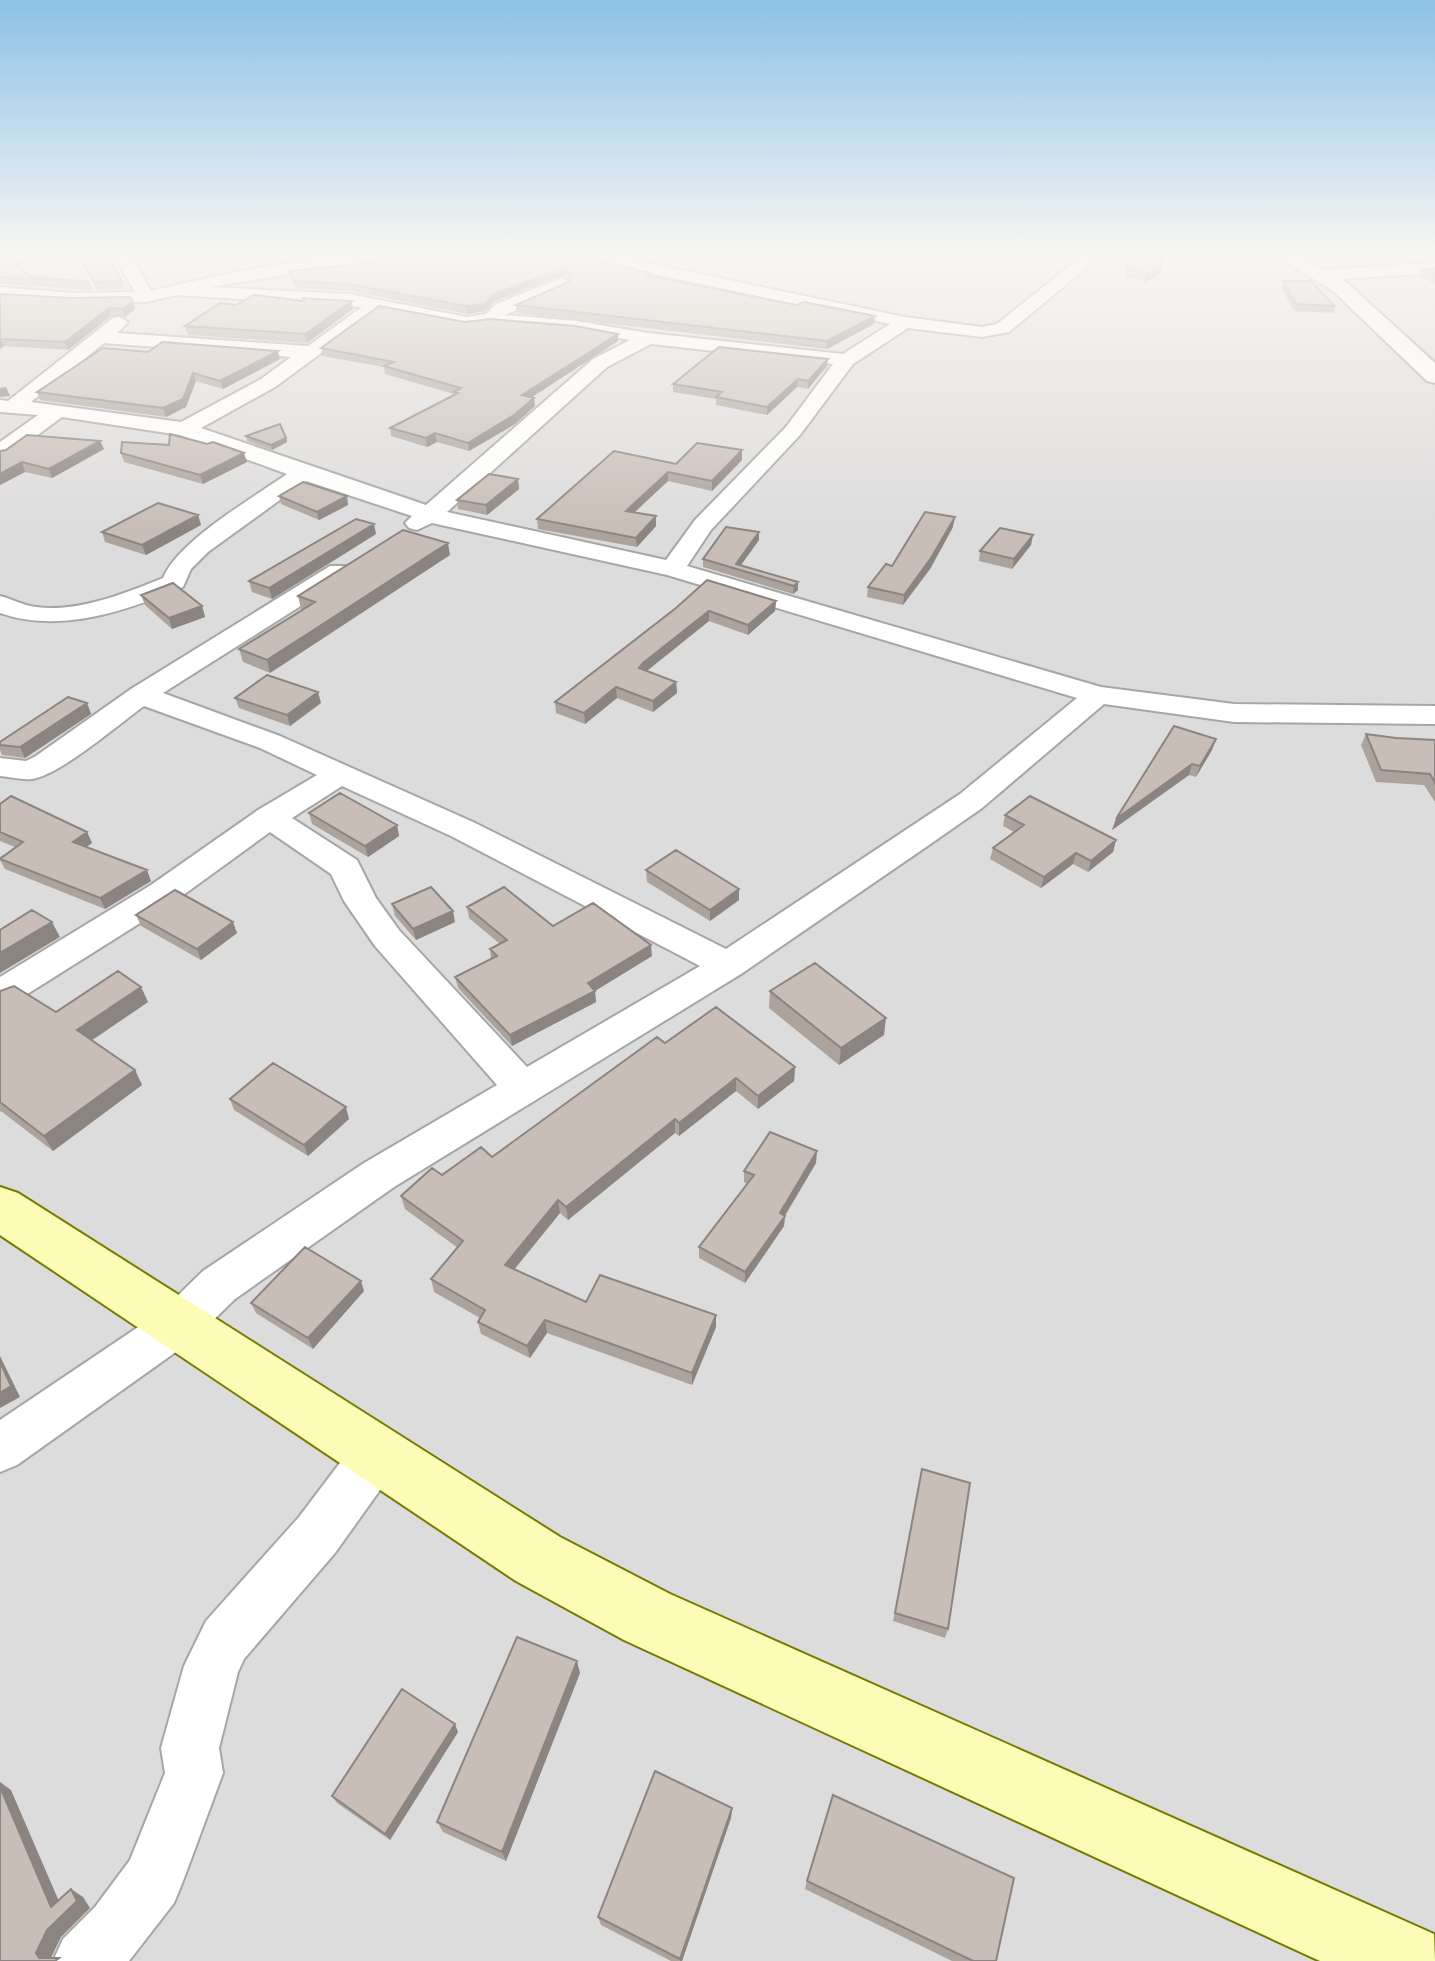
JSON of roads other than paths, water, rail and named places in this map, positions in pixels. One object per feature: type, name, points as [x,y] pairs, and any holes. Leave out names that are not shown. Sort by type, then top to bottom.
[{"type":"main road","points":[[0,1208],[538,1559],[647,1617],[1407,1961]]},
{"type":"street","points":[[7,406],[86,349]]},
{"type":"street","points":[[249,349],[315,351]]},
{"type":"street","points":[[184,429],[248,396],[318,349]]},
{"type":"street","points":[[394,537],[431,514],[583,377],[611,355],[625,349]]},
{"type":"street","points":[[743,349],[846,360]]},
{"type":"street","points":[[672,569],[697,532],[793,431],[846,360],[864,349]]},
{"type":"street","points":[[1406,349],[1435,376]]},
{"type":"street","points":[[7,406],[58,410],[184,429],[303,473],[431,514],[506,535],[672,569],[1098,695],[1234,713],[1435,715]]},
{"type":"street","points":[[0,452],[58,410]]},
{"type":"street","points":[[0,604],[35,615],[59,616],[157,590],[174,582],[180,566],[200,547],[303,473]]},
{"type":"street","points":[[0,767],[30,770],[47,762],[141,695],[357,560]]},
{"type":"street","points":[[141,695],[270,742],[462,829],[728,965]]},
{"type":"street","points":[[0,1448],[178,1325],[219,1285],[310,1221],[436,1138],[728,965],[971,801],[1098,695]]},
{"type":"street","points":[[0,994],[163,893],[269,817],[338,775]]},
{"type":"street","points":[[269,817],[345,868],[361,901],[387,938],[522,1088]]},
{"type":"street","points":[[85,1961],[117,1929],[152,1881],[194,1773],[190,1748],[212,1666],[225,1640],[317,1535],[378,1452]]}]
